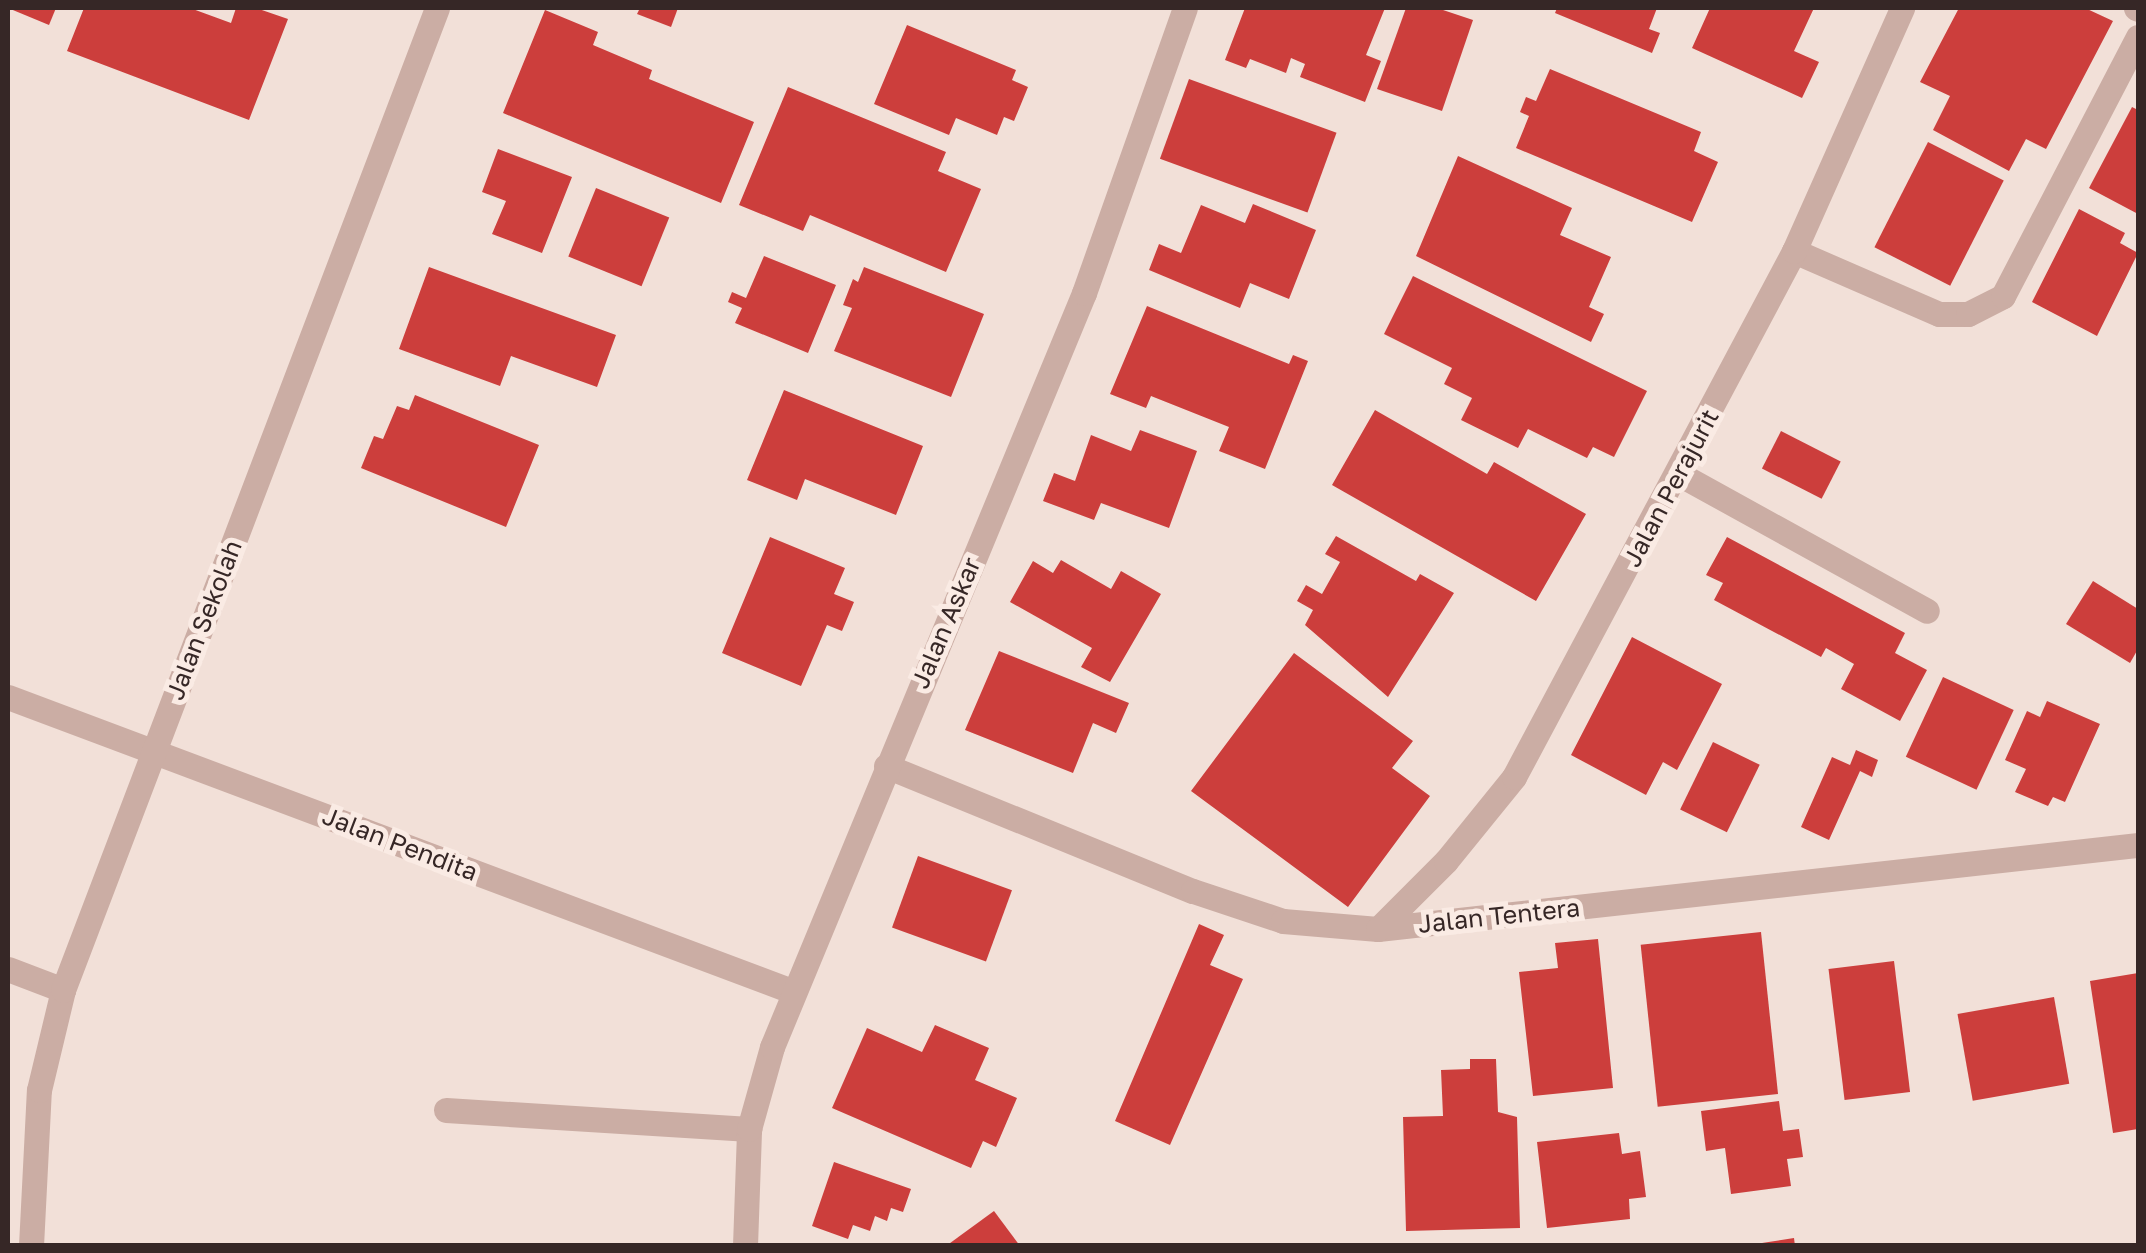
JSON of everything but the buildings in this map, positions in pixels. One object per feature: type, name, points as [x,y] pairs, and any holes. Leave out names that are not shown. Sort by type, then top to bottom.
[{"type":"street","name":"Jalan Sekolah","points":[[23,1229],[39,1090],[63,990],[437,8]]},
{"type":"street","name":"Jalan Askar","points":[[744,1246],[749,1129],[792,991],[1084,293],[1185,8]]},
{"type":"street","name":"Jalan Perajurit","points":[[1378,929],[1446,862],[1514,776],[1680,474],[1794,251],[1902,8]]},
{"type":"street","points":[[1794,251],[1939,314],[1968,314],[2002,296],[2138,37]]},
{"type":"street","points":[[1680,474],[1927,611]]},
{"type":"street","name":"Jalan Pendita","points":[[8,697],[792,991]]},
{"type":"street","name":"Jalan Tentera","points":[[886,766],[1193,891],[1265,915],[1378,929],[2138,845]]},
{"type":"street","points":[[8,969],[63,990]]},
{"type":"street","points":[[446,1110],[749,1129]]}]
